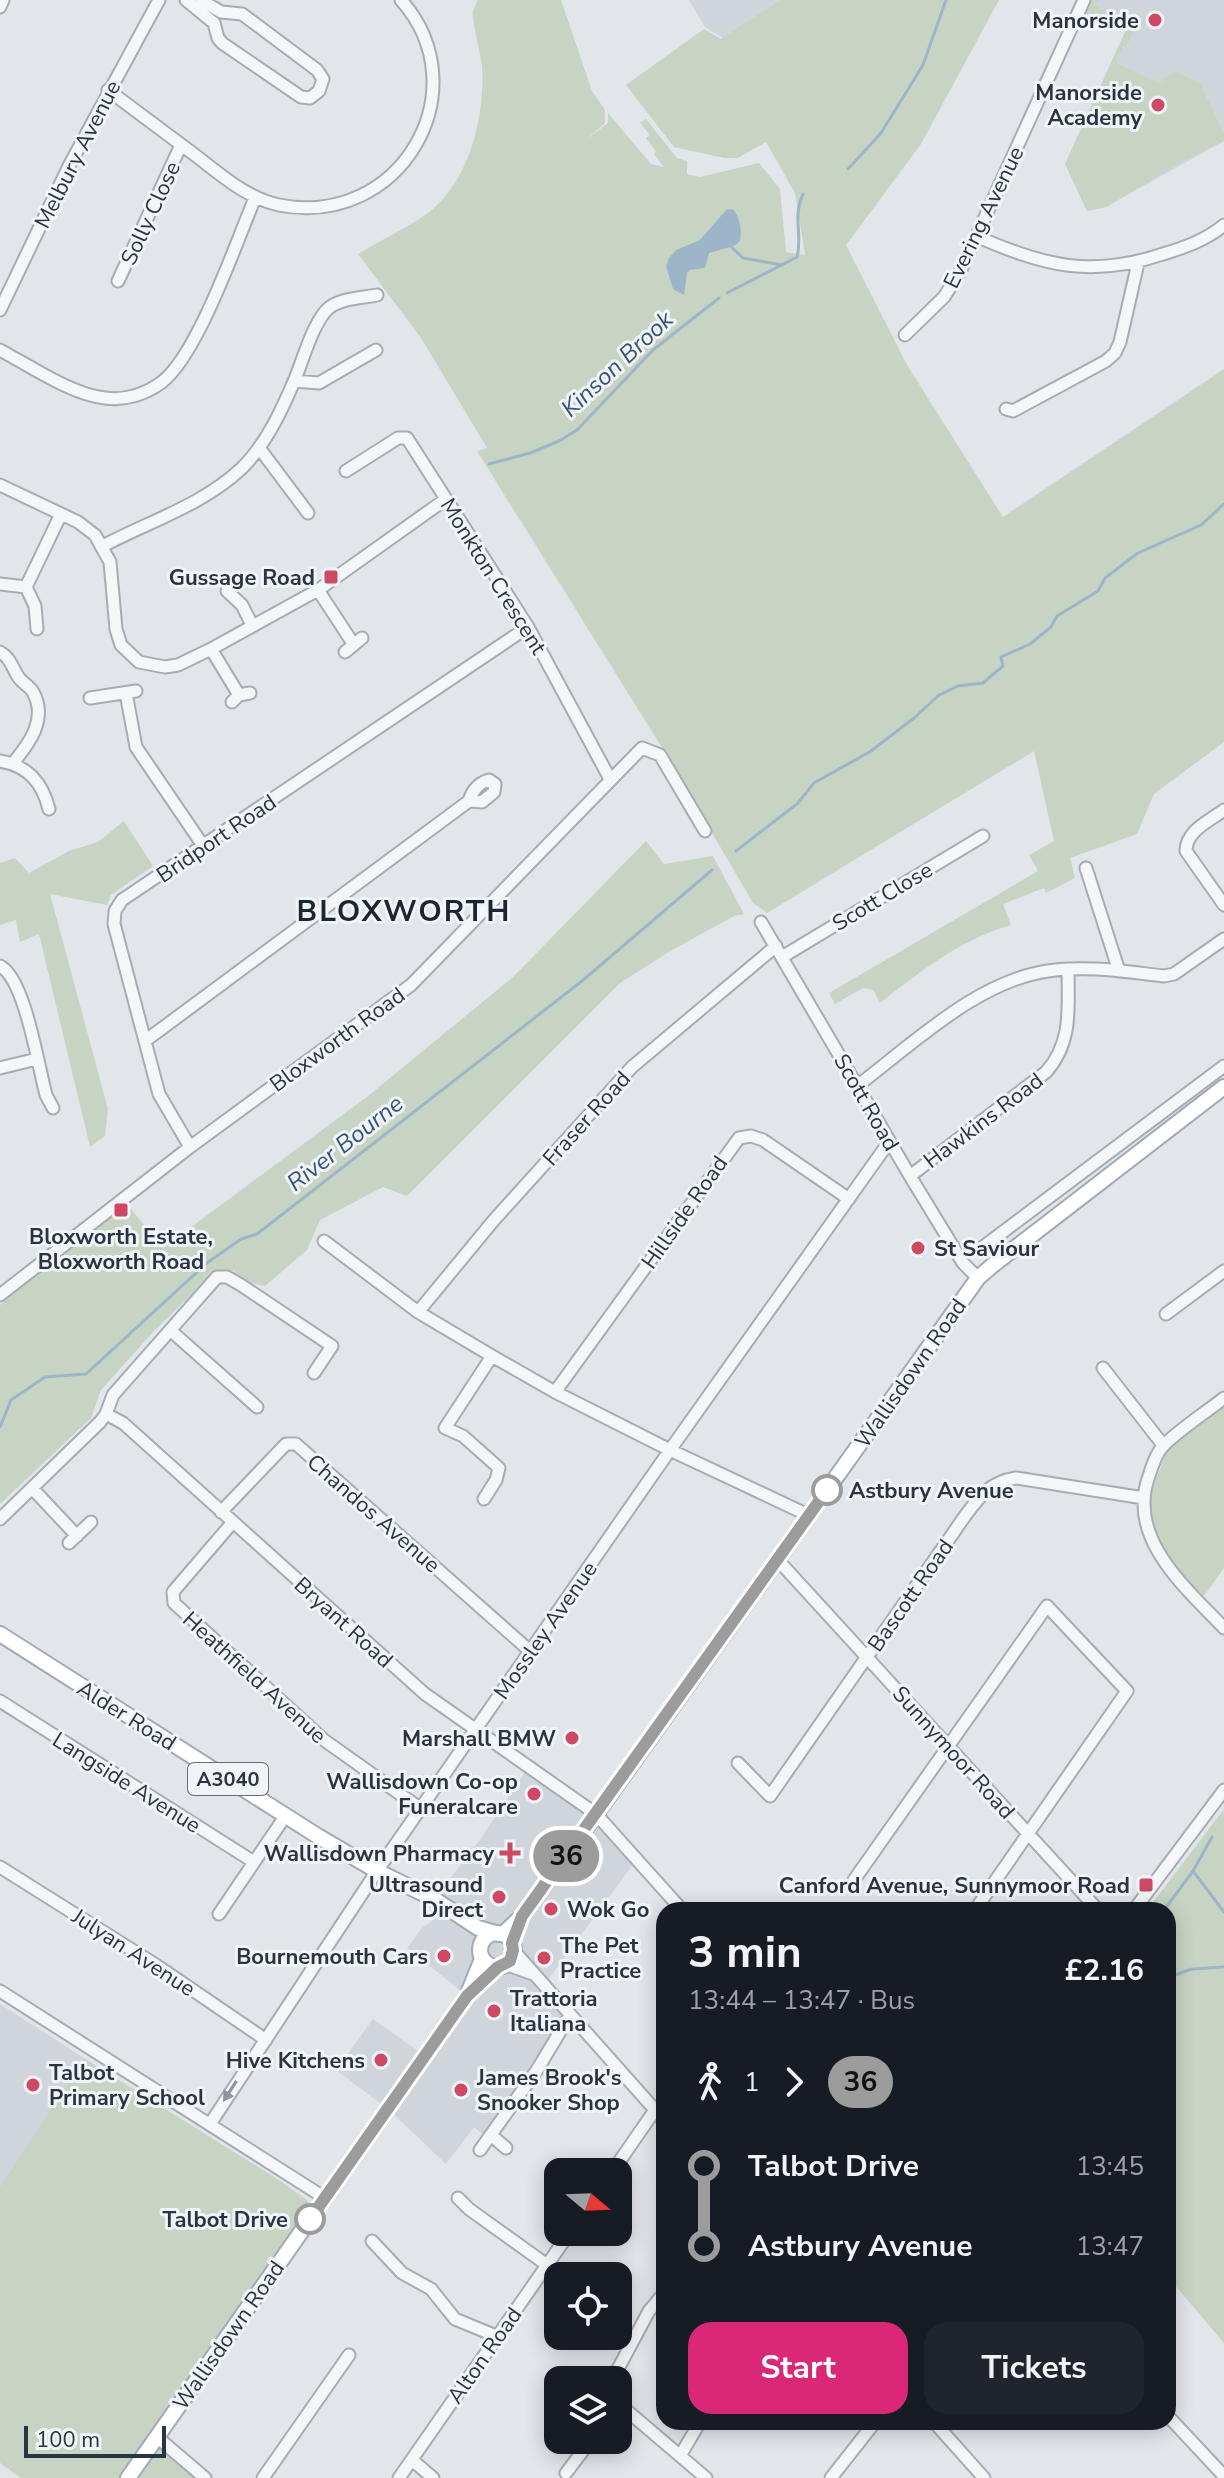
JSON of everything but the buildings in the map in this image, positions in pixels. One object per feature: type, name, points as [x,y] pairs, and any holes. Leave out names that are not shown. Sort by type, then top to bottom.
[{"type":"main road","name":"Wallisdown Road","points":[[128,2478],[467,1996],[502,1966],[507,1940],[522,1916],[978,1278],[1224,1087]]},
{"type":"main road","name":"Alder Road","points":[[0,1634],[377,1871],[434,1899],[485,1932],[507,1940]]},
{"type":"main road","name":"Alder Road","points":[[460,1917],[481,1956]]},
{"type":"main road","points":[[502,1966],[489,1965],[481,1956],[481,1945],[486,1937],[507,1940]]},
{"type":"main road","name":"Wallisdown Road","points":[[467,1996],[481,1956]]},
{"type":"street","points":[[0,7],[3,0]]},
{"type":"street","name":"Melbury Avenue","points":[[0,310],[108,90],[159,0]]},
{"type":"street","points":[[186,0],[218,18],[237,12],[242,14],[317,70],[323,79],[319,91],[310,98],[296,94],[222,43],[218,38],[218,18],[201,0]]},
{"type":"street","name":"Evering Avenue","points":[[905,335],[944,297],[978,237],[1084,0]]},
{"type":"street","points":[[108,90],[255,198],[296,208],[336,206],[371,192],[401,166],[423,131],[431,98],[430,59],[423,36],[406,2]]},
{"type":"street","name":"Solly Close","points":[[118,281],[181,145]]},
{"type":"street","points":[[0,350],[85,394],[106,399],[132,397],[163,382],[179,364],[197,333],[255,198]]},
{"type":"street","points":[[978,237],[1024,257],[1050,264],[1099,267],[1138,263],[1210,237],[1224,225]]},
{"type":"street","points":[[1006,409],[1013,411],[1025,405],[1086,373],[1115,353],[1138,263]]},
{"type":"street","points":[[103,546],[212,492],[240,470],[260,449],[294,381],[316,327],[328,309],[346,300],[377,295]]},
{"type":"street","points":[[294,381],[319,383],[376,350]]},
{"type":"street","name":"Monkton Crescent","points":[[346,471],[398,438],[407,438],[528,627],[610,779]]},
{"type":"street","points":[[260,449],[308,513]]},
{"type":"street","points":[[0,485],[84,526],[103,546],[110,562],[116,629],[121,645],[128,654],[148,665],[171,667],[211,649],[318,590],[446,499]]},
{"type":"street","points":[[26,587],[61,514]]},
{"type":"street","points":[[0,584],[26,587]]},
{"type":"street","points":[[26,587],[35,606],[37,629]]},
{"type":"street","points":[[318,590],[354,645]]},
{"type":"street","points":[[227,591],[242,605],[252,625]]},
{"type":"street","name":"Bridport Road","points":[[190,1147],[159,1094],[114,924],[115,911],[122,900],[528,627]]},
{"type":"street","points":[[211,649],[241,697]]},
{"type":"street","points":[[0,652],[6,655],[19,678],[33,693],[37,712],[34,734],[13,763]]},
{"type":"street","points":[[90,698],[131,692],[136,747],[204,847]]},
{"type":"street","name":"Bloxworth Road","points":[[0,1295],[190,1147],[411,985],[642,748],[660,755],[705,831]]},
{"type":"street","points":[[0,761],[13,763],[32,774],[41,785],[49,809]]},
{"type":"street","points":[[145,1041],[469,801]]},
{"type":"street","points":[[1224,810],[1190,836],[1186,843],[1186,851],[1224,905]]},
{"type":"street","name":"Scott Close","points":[[779,952],[983,836]]},
{"type":"street","points":[[1086,868],[1119,971]]},
{"type":"street","name":"Scott Road","points":[[761,922],[889,1142],[963,1263],[978,1278]]},
{"type":"street","points":[[857,1086],[974,998],[1022,976],[1068,969],[1164,976],[1174,974],[1224,939]]},
{"type":"street","name":"Fraser Road","points":[[418,1312],[494,1220],[632,1067],[779,952]]},
{"type":"street","points":[[0,966],[7,970],[21,991],[46,1095],[53,1108]]},
{"type":"street","name":"Hawkins Road","points":[[910,1176],[1054,1064],[1067,1033],[1068,969]]},
{"type":"street","points":[[0,1068],[37,1059]]},
{"type":"street","points":[[979,1250],[1224,1066]]},
{"type":"street","name":"Hillside Road","points":[[555,1392],[739,1138],[751,1136],[763,1140],[849,1199]]},
{"type":"street","name":"Mossley Avenue","points":[[210,2124],[377,1871],[889,1142]]},
{"type":"street","points":[[324,1241],[418,1312],[555,1392],[808,1515]]},
{"type":"street","points":[[1166,1314],[1224,1271]]},
{"type":"street","points":[[0,1519],[106,1414],[113,1395],[217,1277],[227,1277],[332,1346],[314,1373]]},
{"type":"street","points":[[170,1330],[257,1407]]},
{"type":"street","points":[[484,1499],[500,1472],[488,1456],[463,1436],[445,1428],[492,1356]]},
{"type":"street","points":[[1103,1368],[1163,1445]]},
{"type":"street","points":[[1224,1398],[1163,1445],[1150,1473],[1144,1498],[1149,1533],[1156,1550],[1224,1628]]},
{"type":"street","name":"Bryant Road","points":[[106,1414],[123,1423],[412,1683],[475,1731],[596,1814],[675,1902]]},
{"type":"street","name":"Chandos Avenue","points":[[221,1512],[286,1444],[296,1444],[530,1651]]},
{"type":"street","name":"Bascott Road","points":[[738,1763],[770,1796],[974,1505],[992,1485],[1016,1478],[1144,1498]]},
{"type":"street","points":[[32,1488],[73,1540],[91,1522]]},
{"type":"street","name":"Heathfield Avenue","points":[[233,1522],[173,1592],[174,1603],[324,1740],[421,1809]]},
{"type":"street","name":"Sunnymoor Road","points":[[777,1559],[1091,1902]]},
{"type":"street","points":[[854,1880],[1047,1606],[1127,1691],[980,1902]]},
{"type":"street","name":"Langside Avenue","points":[[0,1701],[254,1862]]},
{"type":"street","points":[[1140,1902],[1224,1790]]},
{"type":"street","points":[[219,1914],[286,1815]]},
{"type":"street","name":"Julyan Avenue","points":[[0,1867],[156,1965],[266,2040]]},
{"type":"street","points":[[507,1940],[655,2110],[622,2158]]},
{"type":"street","points":[[502,1966],[534,1974]]},
{"type":"street","points":[[0,1991],[325,2198]]},
{"type":"street","points":[[480,2150],[537,2070],[570,2015]]},
{"type":"street","points":[[491,2135],[506,2148]]},
{"type":"street","points":[[458,2198],[544,2263]]},
{"type":"street","points":[[372,2241],[402,2273],[431,2289],[455,2319],[496,2336]]},
{"type":"street","name":"Alton Road","points":[[399,2478],[544,2269]]},
{"type":"street","points":[[620,2366],[656,2303]]},
{"type":"street","points":[[263,2478],[349,2355]]},
{"type":"street","points":[[632,2415],[706,2478]]},
{"type":"street","points":[[1176,2425],[1224,2476]]},
{"type":"street","points":[[680,2456],[695,2430]]},
{"type":"street","points":[[831,2478],[869,2430]]},
{"type":"street","points":[[941,2430],[984,2478]]},
{"type":"street","points":[[157,2437],[205,2478]]},
{"type":"street","points":[[566,2473],[580,2454]]},
{"type":"street","points":[[412,2460],[433,2478]]},
{"type":"shaded area","points":[[689,0],[784,0],[723,38],[705,27]]},
{"type":"shaded area","name":"Manorside Academy","points":[[1084,0],[1224,0],[1224,141],[1106,207],[1087,211],[1065,164],[1126,30],[1079,11]]},
{"type":"shaded area","points":[[528,1768],[596,1814],[637,1859],[544,1985],[570,2015],[488,2139],[474,2127],[446,2164],[388,2109],[336,2070],[373,2019],[425,2056],[466,1995],[407,1948],[422,1928],[449,1909],[434,1899],[479,1841]]},
{"type":"shaded area","name":"Talbot Primary School","points":[[0,2004],[84,2058],[0,2186]]},
{"type":"green space","points":[[478,0],[561,0],[592,91],[605,110],[605,123],[586,140],[608,123],[608,113],[651,164],[664,167],[646,138],[650,135],[640,123],[646,119],[677,158],[687,161],[687,174],[700,177],[759,163],[780,189],[786,252],[805,255],[795,193],[766,142],[738,158],[674,147],[626,85],[704,29],[721,39],[780,0],[999,0],[921,144],[846,245],[907,365],[1003,517],[1224,369],[1224,742],[1154,794],[1137,834],[1070,858],[1075,878],[1046,893],[1044,888],[1003,904],[1011,925],[958,948],[880,1003],[873,990],[863,988],[835,1004],[829,993],[1038,871],[1029,855],[1054,841],[1034,751],[767,913],[753,903],[666,754],[477,451],[487,448],[421,338],[358,254],[428,213],[443,200],[464,166],[481,106],[482,66],[473,15]]},
{"type":"green space","name":"Manorside Academy","points":[[1091,0],[1098,0],[1096,5],[1113,17],[1123,18],[1125,14],[1133,33],[1116,63],[1159,83],[1174,71],[1200,83],[1224,134],[1224,141],[1185,160],[1106,207],[1087,211],[1065,164],[1126,30],[1085,13]]},
{"type":"green space","points":[[124,821],[153,866],[111,895],[107,905],[50,894],[108,1109],[105,1136],[90,1147],[39,934],[20,942],[16,920],[0,925],[0,863],[15,858],[29,873],[69,851],[98,842]]},
{"type":"green space","points":[[646,841],[664,864],[713,856],[744,914],[734,916],[672,950],[620,983],[407,1196],[383,1187],[320,1220],[307,1250],[265,1286],[244,1281],[234,1271],[212,1275],[155,1330],[101,1390],[91,1418],[0,1504],[0,1305],[122,1198],[163,1248],[368,1096],[513,977]]},
{"type":"green space","points":[[1224,1404],[1224,1568],[1204,1596],[1174,1568],[1152,1531],[1149,1499],[1167,1450]]},
{"type":"green space","points":[[1224,1809],[1224,2343],[1176,2286],[1176,1902],[1153,1902]]},
{"type":"green space","points":[[84,2058],[282,2182],[307,2200],[309,2205],[122,2478],[21,2478],[0,2463],[0,2186]]},
{"type":"green space","points":[[157,2437],[205,2478],[128,2478]]},
{"type":"water","points":[[727,209],[734,210],[738,217],[740,241],[734,246],[709,253],[705,268],[690,270],[684,295],[673,289],[666,266],[669,258],[676,250],[700,240]]},
{"type":"waterway","name":"Kinson Brook","points":[[848,169],[881,133],[923,65],[946,0]]},
{"type":"waterway","points":[[727,293],[797,257],[798,211],[803,194]]},
{"type":"waterway","name":"Kinson Brook","points":[[729,245],[743,258],[782,265]]},
{"type":"waterway","name":"Kinson Brook","points":[[489,464],[530,453],[577,430],[653,350],[719,298]]},
{"type":"waterway","name":"River Bourne","points":[[736,851],[798,803],[814,783],[871,751],[939,695],[958,686],[983,683],[1003,666],[1001,657],[1030,644],[1051,627],[1057,616],[1098,591],[1105,578],[1138,553],[1201,525],[1224,504]]},
{"type":"waterway","name":"River Bourne","points":[[0,1427],[11,1400],[45,1377],[86,1374],[207,1263],[241,1239],[257,1234],[582,981],[712,870]]},
{"type":"waterway","points":[[1170,1902],[1193,1871],[1212,1837]]},
{"type":"waterway","points":[[1193,1871],[1224,1912]]},
{"type":"waterway","points":[[1176,1975],[1192,1969],[1224,1967]]},
{"type":"bus line","name":"36","points":[[310,2219],[467,1996],[498,1967],[510,1961],[512,1943],[522,1916],[827,1490]]},
{"type":"place","name":"Manorside","points":[[1155,20]]},
{"type":"place","name":"Manorside Academy","points":[[1158,105]]},
{"type":"place","name":"Gussage Road","points":[[331,577]]},
{"type":"place","name":"Bloxworth Estate, Bloxworth Road","points":[[121,1210]]},
{"type":"place","name":"St Saviour","points":[[918,1248]]},
{"type":"place","name":"Astbury Avenue","points":[[827,1490]]},
{"type":"place","name":"Marshall BMW","points":[[572,1738]]},
{"type":"place","name":"Wallisdown Co-op Funeralcare","points":[[534,1794]]},
{"type":"place","name":"Wallisdown Pharmacy","points":[[510,1853]]},
{"type":"place","name":"Canford Avenue, Sunnymoor Road","points":[[1146,1885]]},
{"type":"place","name":"Ultrasound Direct","points":[[499,1897]]},
{"type":"place","name":"Wok Go","points":[[551,1909]]},
{"type":"place","name":"Bournemouth Cars","points":[[444,1956]]},
{"type":"place","name":"The Pet Practice","points":[[544,1958]]},
{"type":"place","name":"Trattoria Italiana","points":[[494,2011]]},
{"type":"place","name":"Hive Kitchens","points":[[381,2060]]},
{"type":"place","name":"Talbot Primary School","points":[[33,2085]]},
{"type":"place","name":"James Brook's Snooker Shop","points":[[461,2090]]},
{"type":"place","name":"Talbot Drive","points":[[310,2219]]},
{"type":"district","name":"BLOXWORTH","points":[[404,911]]}]
